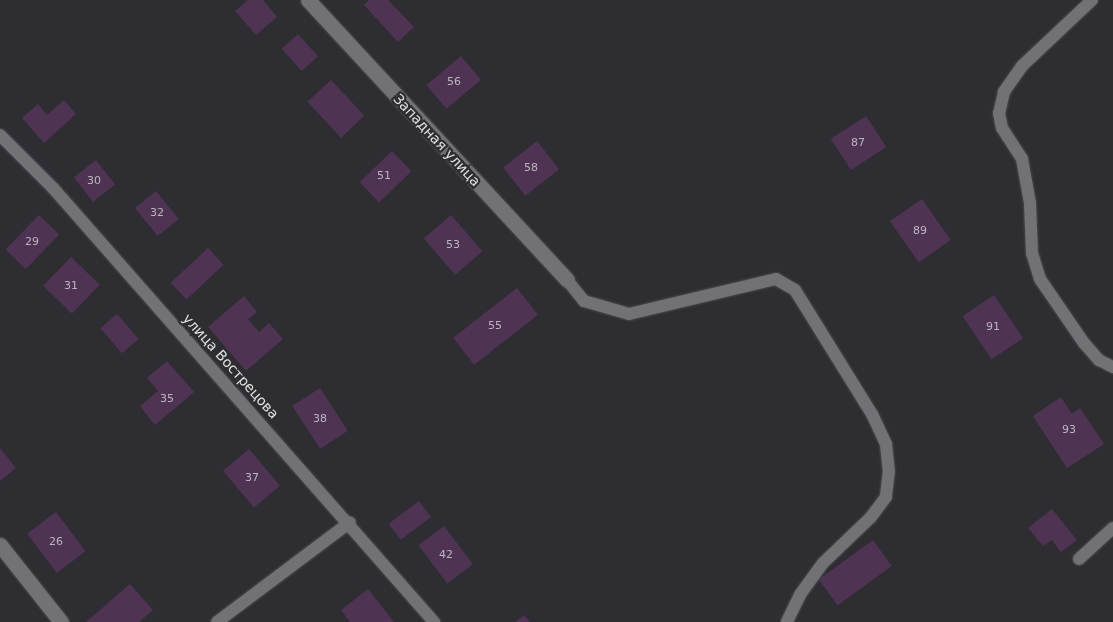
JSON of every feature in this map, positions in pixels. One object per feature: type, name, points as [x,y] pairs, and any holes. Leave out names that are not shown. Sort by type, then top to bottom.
[{"type":"street","name":"Западная улица","points":[[308,0],[567,280]]},
{"type":"street","points":[[0,546],[61,622]]},
{"type":"lane","points":[[1092,0],[1022,66],[1004,92],[999,113],[1002,128],[1022,160],[1030,202],[1032,252],[1040,279],[1084,343],[1099,360],[1113,367]]},
{"type":"lane","name":"улица Вострецова","points":[[0,135],[53,188],[350,522],[434,622]]},
{"type":"lane","points":[[567,280],[584,301],[629,314],[776,279],[795,290],[872,414],[886,444],[890,471],[886,497],[870,518],[822,563],[800,595],[787,622]]},
{"type":"lane","points":[[217,622],[350,522]]},
{"type":"lane","points":[[1079,559],[1113,528]]},
{"type":"building","points":[[248,0],[263,0],[277,17],[256,35],[235,11]]},
{"type":"building","points":[[369,0],[388,0],[414,27],[398,42],[364,5]]},
{"type":"building","points":[[298,34],[318,56],[302,71],[282,49]]},
{"type":"building","points":[[461,56],[481,80],[446,109],[427,85]]},
{"type":"building","points":[[331,80],[364,116],[341,138],[308,102]]},
{"type":"building","points":[[64,100],[76,114],[44,143],[22,118],[38,104],[47,115]]},
{"type":"building","points":[[866,116],[886,147],[851,170],[831,139]]},
{"type":"building","points":[[537,141],[559,169],[525,196],[503,167]]},
{"type":"building","points":[[392,151],[411,171],[379,202],[360,182]]},
{"type":"building","points":[[96,160],[115,184],[93,202],[74,177]]},
{"type":"building","points":[[156,191],[179,219],[158,236],[135,208]]},
{"type":"building","points":[[922,199],[951,240],[919,262],[890,221]]},
{"type":"building","points":[[39,215],[59,234],[26,269],[6,250]]},
{"type":"building","points":[[451,215],[482,251],[455,275],[424,239]]},
{"type":"building","points":[[208,248],[224,265],[186,300],[171,283]]},
{"type":"building","points":[[71,257],[100,285],[72,314],[43,286]]},
{"type":"building","points":[[517,288],[538,315],[474,365],[453,338]]},
{"type":"building","points":[[994,295],[1023,338],[992,359],[962,316]]},
{"type":"building","points":[[244,296],[257,312],[248,319],[259,332],[269,323],[283,339],[246,371],[208,327]]},
{"type":"building","points":[[117,314],[139,339],[122,353],[100,328]]},
{"type":"building","points":[[167,361],[194,392],[155,425],[140,406],[158,391],[147,378]]},
{"type":"building","points":[[320,388],[348,431],[320,449],[292,406]]},
{"type":"building","points":[[1061,397],[1072,414],[1080,408],[1104,444],[1067,468],[1033,416]]},
{"type":"building","points":[[0,448],[16,468],[0,481]]},
{"type":"building","points":[[249,449],[280,486],[254,508],[223,471]]},
{"type":"building","points":[[419,501],[431,517],[401,540],[389,524]]},
{"type":"building","points":[[1052,509],[1077,540],[1061,552],[1052,540],[1043,546],[1028,528]]},
{"type":"building","points":[[56,512],[85,551],[57,573],[27,534]]},
{"type":"building","points":[[444,526],[473,564],[447,584],[418,545]]},
{"type":"building","points":[[873,540],[892,566],[838,605],[819,579]]},
{"type":"building","points":[[130,584],[153,610],[139,622],[86,622]]},
{"type":"building","points":[[368,589],[394,622],[350,622],[341,610]]},
{"type":"building","points":[[524,615],[530,622],[515,622]]}]
